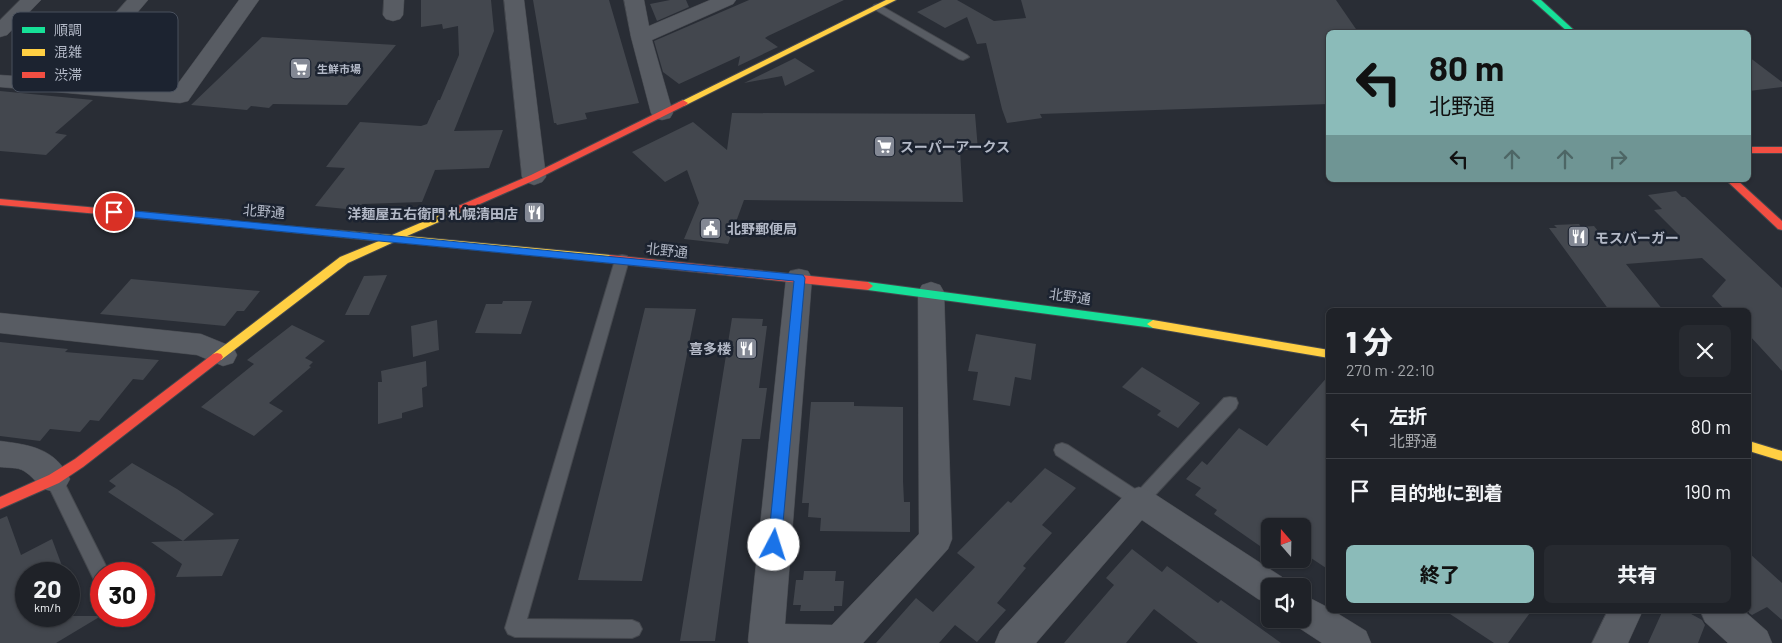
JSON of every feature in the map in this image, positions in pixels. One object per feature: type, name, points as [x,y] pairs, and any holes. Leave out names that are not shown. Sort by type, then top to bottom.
[{"type":"street","points":[[19,12],[31,0]]},
{"type":"street","points":[[128,12],[138,0]]},
{"type":"street","points":[[133,92],[180,96],[249,0]]},
{"type":"street","points":[[514,0],[534,177]]},
{"type":"street","points":[[634,0],[662,113]]},
{"type":"street","points":[[642,37],[726,0]]},
{"type":"street","points":[[0,503],[54,479],[79,463],[223,355],[344,260],[534,177],[892,0]]},
{"type":"street","points":[[1536,0],[1570,30]]},
{"type":"street","points":[[0,31],[12,19]]},
{"type":"street","points":[[1751,150],[1782,150]]},
{"type":"street","points":[[1733,182],[1782,227]]},
{"type":"street","name":"北野通","points":[[0,202],[622,260],[931,292],[1125,318],[1326,353]]},
{"type":"street","points":[[799,278],[766,641],[840,642],[936,539],[931,292]]},
{"type":"street","points":[[0,323],[201,345],[223,355]]},
{"type":"street","points":[[1751,447],[1782,456]]},
{"type":"street","points":[[0,454],[31,458],[54,479]]},
{"type":"street","points":[[1012,643],[1139,501],[1261,582]]},
{"type":"street","points":[[1610,643],[1625,613]]},
{"type":"street","points":[[1720,613],[1754,643]]},
{"type":"lane","points":[[878,7],[963,57]]},
{"type":"lane","points":[[622,260],[514,628],[632,629]]},
{"type":"lane","points":[[1062,450],[1139,501],[1230,403]]},
{"type":"lane","points":[[54,479],[95,562]]},
{"type":"building","points":[[421,0],[491,0],[494,31],[454,131],[503,130],[489,168],[435,170],[422,202],[362,204],[357,210],[315,206],[345,168],[326,167],[360,122],[421,126],[427,124],[438,100],[440,100],[459,55],[458,26],[443,29],[442,24],[421,27]]},
{"type":"building","points":[[533,0],[609,0],[639,103],[585,113],[587,119],[557,125],[554,123]]},
{"type":"building","points":[[670,0],[686,0],[689,7],[657,21],[650,4]]},
{"type":"building","points":[[749,0],[844,0],[768,36],[765,38],[778,47],[738,66],[740,56],[679,84],[663,72],[654,41]]},
{"type":"building","points":[[942,0],[957,0],[994,21],[1026,18],[1021,0],[1336,0],[1357,30],[1326,30],[1326,104],[1040,114],[1042,118],[1007,123],[986,43],[977,44],[967,17],[945,28],[917,12]]},
{"type":"building","points":[[262,37],[396,45],[347,105],[273,104],[269,108],[251,106],[247,110],[191,105]]},
{"type":"building","points":[[795,58],[815,71],[785,86],[782,76],[744,83]]},
{"type":"building","points":[[1751,59],[1782,82],[1782,87],[1751,91]]},
{"type":"building","points":[[0,91],[93,100],[55,133],[67,135],[46,155],[0,151]]},
{"type":"building","points":[[732,113],[975,114],[978,150],[960,150],[963,202],[744,200],[728,244],[684,239],[699,203],[687,170],[665,182],[632,152],[693,122],[727,150]]},
{"type":"building","points":[[1676,191],[1682,197],[1685,197],[1782,288],[1782,371],[1751,337],[1751,308],[1723,308],[1712,296],[1726,280],[1702,258],[1626,264],[1661,308],[1608,308],[1549,228],[1557,228],[1554,225],[1579,224],[1581,227],[1594,226],[1606,241],[1678,234],[1654,210],[1662,209],[1648,195]]},
{"type":"building","points":[[387,275],[369,315],[345,315],[364,276]]},
{"type":"building","points":[[131,279],[260,291],[244,311],[237,311],[225,326],[100,314]]},
{"type":"building","points":[[503,301],[532,301],[521,334],[475,333],[486,304],[502,304]]},
{"type":"building","points":[[645,308],[696,309],[642,581],[578,580]]},
{"type":"building","points":[[732,318],[763,319],[762,326],[767,326],[759,388],[767,388],[760,439],[742,439],[715,641],[680,641]]},
{"type":"building","points":[[437,320],[439,350],[413,357],[411,326]]},
{"type":"building","points":[[292,325],[325,341],[305,358],[313,362],[309,366],[311,367],[269,403],[283,411],[254,436],[201,407],[254,364],[247,360]]},
{"type":"building","points":[[976,334],[1036,344],[1031,380],[1015,377],[1010,406],[973,400],[978,372],[968,371]]},
{"type":"building","points":[[0,342],[68,349],[65,352],[159,360],[143,380],[133,379],[99,421],[90,420],[80,432],[50,429],[40,441],[0,436]]},
{"type":"building","points":[[426,361],[427,386],[422,388],[423,407],[402,413],[402,418],[378,424],[378,382],[382,382],[381,371]]},
{"type":"building","points":[[1142,367],[1200,403],[1178,428],[1157,415],[1161,411],[1122,387]]},
{"type":"building","points":[[1326,378],[1326,568],[1311,558],[1311,518],[1261,518],[1261,547],[1214,514],[1217,510],[1195,495],[1201,488],[1186,479],[1202,461],[1207,465],[1239,428],[1267,446]]},
{"type":"building","points":[[811,402],[854,402],[854,406],[903,407],[904,502],[910,502],[910,532],[820,531],[821,518],[808,517],[809,503],[802,503]]},
{"type":"building","points":[[132,463],[177,489],[214,514],[183,541],[108,492],[116,486],[109,481]]},
{"type":"building","points":[[1045,468],[1076,488],[1042,525],[1052,533],[1023,566],[1026,568],[997,603],[1006,610],[977,642],[955,625],[939,643],[876,643],[916,598],[933,612],[975,567],[957,553],[1008,501],[1011,503]]},
{"type":"building","points":[[7,516],[21,555],[52,539],[61,562],[15,562],[15,627],[80,627],[80,616],[90,616],[90,623],[56,643],[0,643],[0,519]]},
{"type":"building","points":[[239,539],[222,576],[176,577],[182,564],[151,542]]},
{"type":"building","points":[[1132,549],[1162,572],[1167,566],[1218,603],[1221,600],[1281,643],[1198,643],[1154,609],[1126,643],[1064,643],[1114,585],[1106,578]]},
{"type":"building","points":[[1751,555],[1782,583],[1782,620],[1767,607],[1752,615],[1749,613],[1751,613]]},
{"type":"building","points":[[804,571],[836,571],[835,581],[844,581],[842,606],[834,606],[834,611],[800,611],[801,605],[793,605],[796,580],[803,580]]},
{"type":"building","points":[[1449,613],[1530,613],[1508,643],[1494,643]]},
{"type":"building","points":[[1662,613],[1689,613],[1702,620],[1705,625],[1698,643],[1648,643]]},
{"type":"traffic: fast","points":[[1536,0],[1570,30]]},
{"type":"traffic: fast","points":[[868,286],[1153,324]]},
{"type":"traffic: slow","points":[[683,103],[892,0]]},
{"type":"traffic: slow","points":[[217,357],[344,260],[460,209]]},
{"type":"traffic: slow","points":[[230,223],[610,259]]},
{"type":"traffic: slow","points":[[1153,324],[1326,353]]},
{"type":"traffic: slow","points":[[1751,447],[1782,456]]},
{"type":"traffic: jam","points":[[460,209],[534,177],[683,103]]},
{"type":"traffic: jam","points":[[1751,150],[1782,150]]},
{"type":"traffic: jam","points":[[1733,182],[1782,227]]},
{"type":"traffic: jam","points":[[0,202],[230,223]]},
{"type":"traffic: jam","points":[[610,259],[868,286]]},
{"type":"traffic: jam","points":[[0,503],[54,479],[79,463],[217,357]]},
{"type":"place","name":"生鮮市場","points":[[301,68]]},
{"type":"place","name":"スーパーアークス","points":[[884,146]]},
{"type":"place","name":"洋麺屋五右衛門 札幌清田店","points":[[534,213]]},
{"type":"place","name":"北野郵便局","points":[[711,228]]},
{"type":"place","name":"モスバーガー","points":[[1579,237]]},
{"type":"place","name":"喜多楼","points":[[747,348]]},
{"type":"route","points":[[114,212],[799,278],[774,545]]}]
